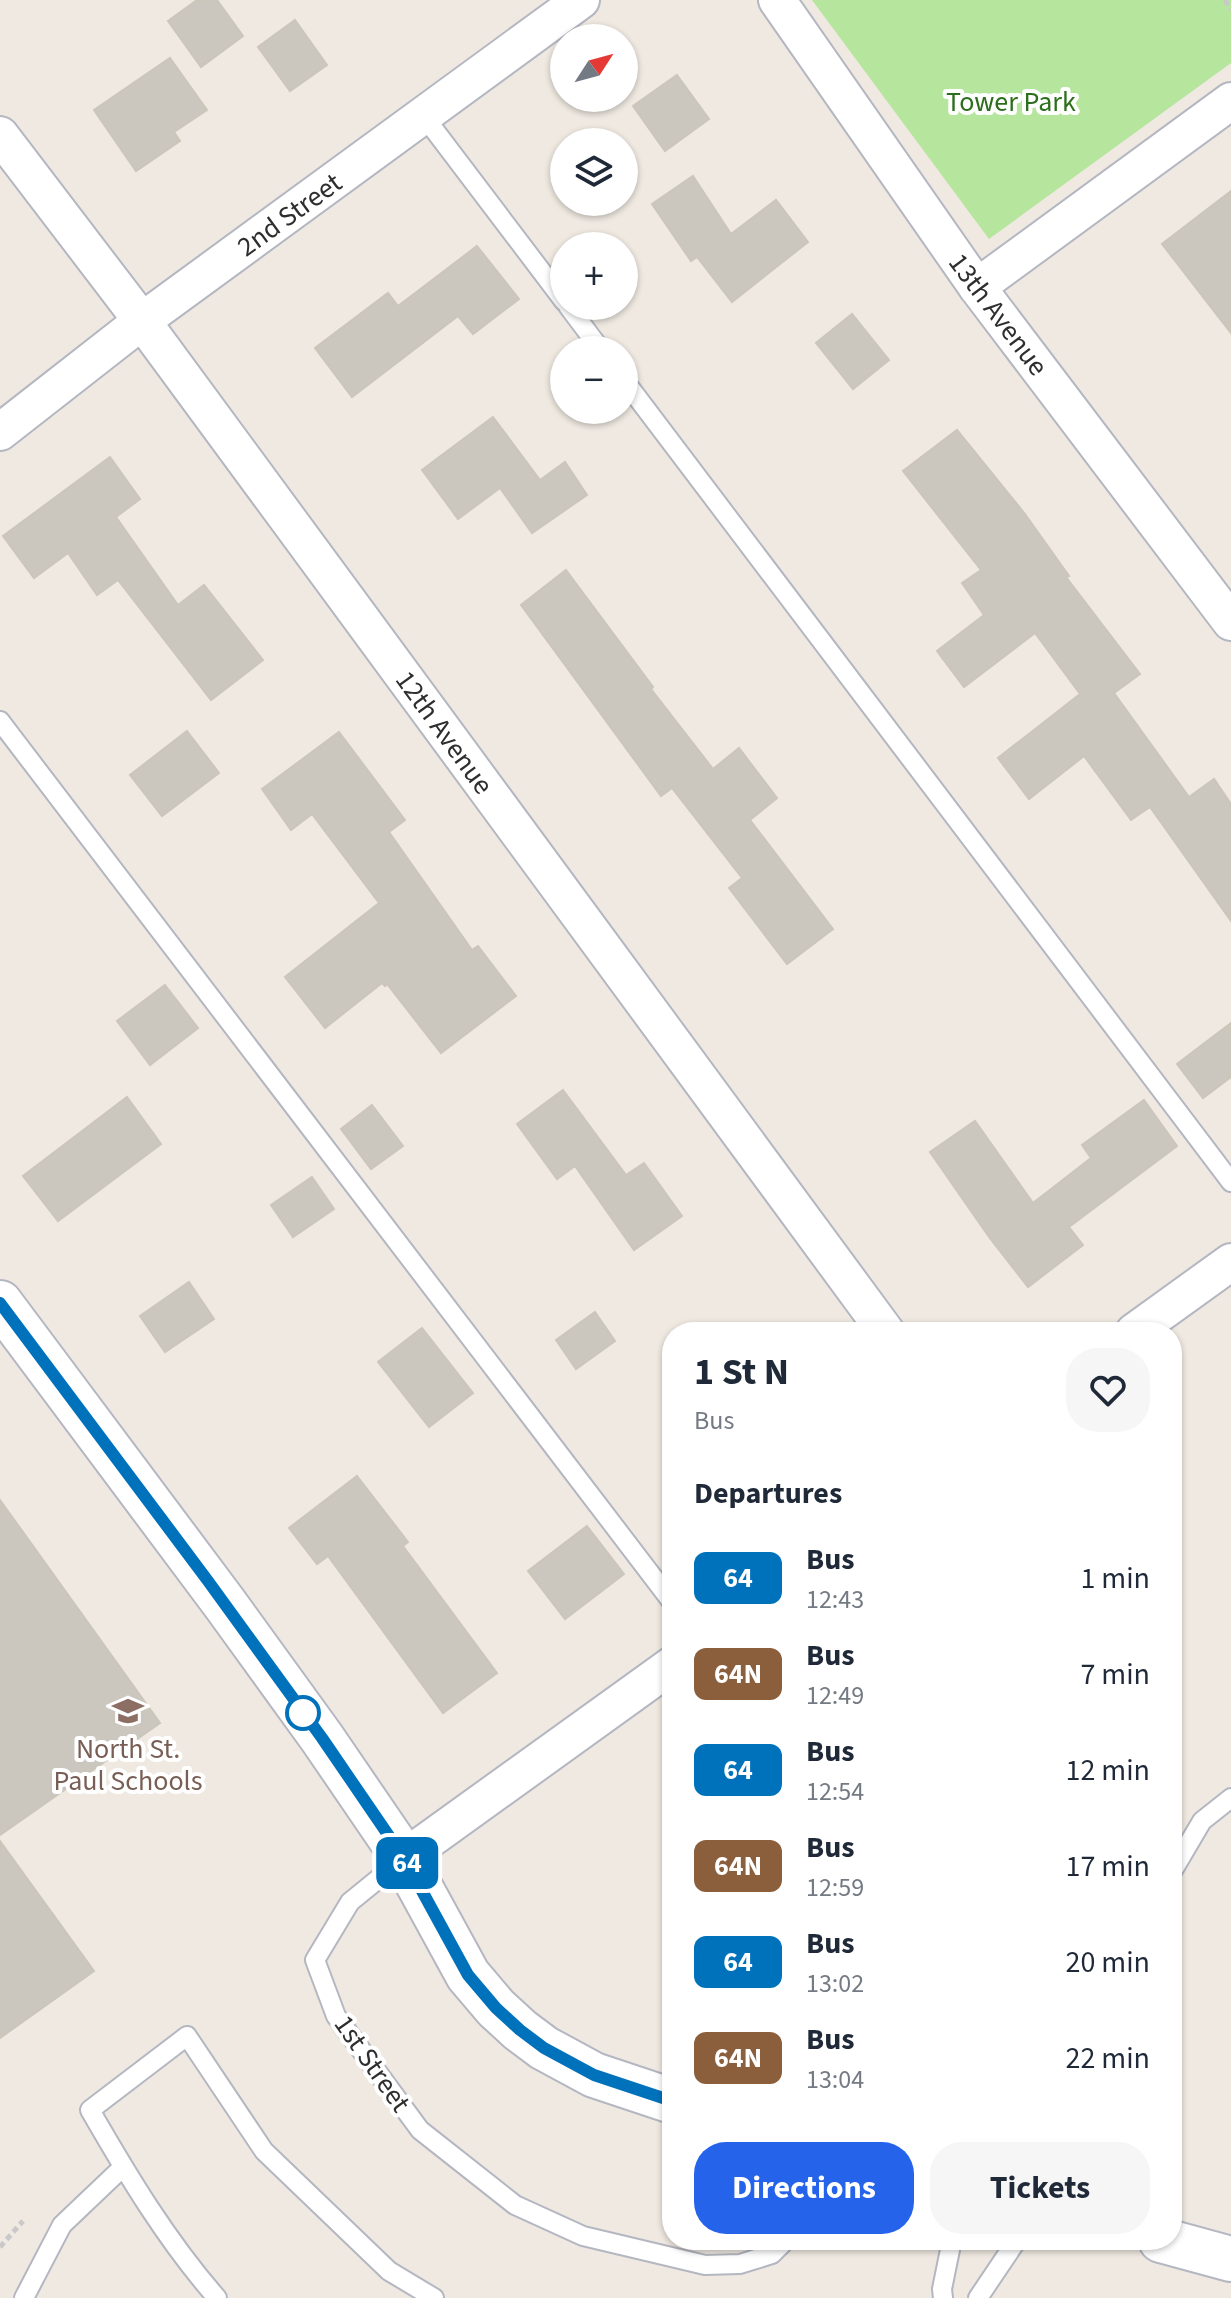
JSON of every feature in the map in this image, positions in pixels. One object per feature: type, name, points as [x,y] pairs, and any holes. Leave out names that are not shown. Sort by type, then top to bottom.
[{"type":"street","name":"2nd Street","points":[[0,432],[142,321],[581,0]]},
{"type":"street","name":"13th Avenue","points":[[777,0],[977,287],[1231,622]]},
{"type":"street","points":[[977,287],[1231,101]]},
{"type":"street","name":"12th Avenue","points":[[0,135],[142,321],[879,1322]]},
{"type":"street","points":[[1148,1322],[1231,1262]]},
{"type":"street","points":[[0,1303],[322,1738],[404,1858],[468,1975],[496,2008],[544,2048],[594,2075],[662,2098]]},
{"type":"street","name":"1st Street","points":[[404,1858],[662,1672]]},
{"type":"street","points":[[1182,2246],[1231,2259]]},
{"type":"lane","points":[[423,115],[550,283]]},
{"type":"lane","points":[[638,398],[1231,1182]]},
{"type":"lane","points":[[0,721],[662,1589]]},
{"type":"lane","points":[[1182,1855],[1202,1821],[1231,1798]]},
{"type":"lane","name":"1st Street","points":[[404,1858],[350,1902],[315,1960],[336,2016],[420,2130],[515,2205],[583,2236],[705,2265],[740,2264],[776,2250]]},
{"type":"lane","points":[[217,2298],[187,2264],[123,2167],[90,2110],[187,2036],[264,2151],[389,2271],[434,2298]]},
{"type":"lane","points":[[24,2298],[62,2225],[123,2167]]},
{"type":"lane","points":[[943,2298],[950,2250]]},
{"type":"lane","points":[[978,2298],[1010,2250]]},
{"type":"path","points":[[1225,0],[1231,10]]},
{"type":"green space","name":"Tower Park","points":[[812,0],[1231,0],[1231,63],[989,239]]},
{"type":"building","points":[[197,0],[217,0],[243,36],[201,67],[168,21]]},
{"type":"building","points":[[295,20],[327,65],[290,91],[258,47]]},
{"type":"building","points":[[170,58],[207,110],[174,132],[180,141],[136,171],[94,110]]},
{"type":"building","points":[[677,75],[709,119],[665,151],[637,112],[638,102]]},
{"type":"building","points":[[693,176],[731,234],[776,200],[808,242],[732,302],[697,257],[691,261],[652,204]]},
{"type":"building","points":[[1231,191],[1231,333],[1162,244]]},
{"type":"building","points":[[477,246],[519,299],[473,334],[458,316],[352,397],[315,348],[388,293],[398,306]]},
{"type":"building","points":[[852,314],[889,360],[853,389],[816,343]]},
{"type":"building","points":[[493,417],[540,480],[565,462],[587,495],[532,533],[500,488],[458,519],[422,470]]},
{"type":"building","points":[[957,430],[1025,514],[1069,576],[1066,577],[1140,674],[1114,693],[1189,797],[1214,779],[1231,804],[1231,921],[1150,807],[1131,820],[1084,756],[1029,799],[998,758],[1080,694],[1035,633],[964,687],[937,651],[984,615],[962,583],[981,570],[903,471]]},
{"type":"building","points":[[110,457],[140,499],[116,517],[178,605],[204,585],[263,660],[211,700],[118,580],[97,595],[68,553],[34,578],[3,536]]},
{"type":"building","points":[[566,570],[713,769],[739,748],[777,798],[750,820],[833,929],[787,964],[729,888],[742,878],[672,788],[661,796],[521,605]]},
{"type":"building","points":[[187,731],[219,773],[162,816],[130,775]]},
{"type":"building","points":[[339,732],[405,820],[389,832],[472,950],[478,946],[516,996],[441,1053],[387,984],[382,983],[325,1028],[285,977],[379,903],[312,814],[291,830],[262,789]]},
{"type":"building","points":[[165,985],[198,1028],[150,1065],[117,1021]]},
{"type":"building","points":[[1231,1023],[1231,1077],[1203,1098],[1177,1064]]},
{"type":"building","points":[[563,1090],[626,1175],[644,1163],[682,1216],[634,1250],[575,1166],[557,1179],[517,1124]]},
{"type":"building","points":[[127,1097],[161,1144],[58,1221],[23,1176]]},
{"type":"building","points":[[1144,1100],[1177,1146],[1069,1227],[1083,1245],[1028,1287],[930,1152],[975,1121],[1033,1203],[1091,1158],[1082,1145]]},
{"type":"building","points":[[372,1105],[403,1146],[371,1169],[341,1129]]},
{"type":"building","points":[[312,1177],[334,1209],[293,1237],[271,1205]]},
{"type":"building","points":[[189,1282],[214,1319],[165,1352],[140,1316]]},
{"type":"building","points":[[595,1312],[615,1341],[576,1369],[556,1340]]},
{"type":"building","points":[[422,1328],[473,1393],[429,1427],[378,1362]]},
{"type":"building","points":[[357,1476],[408,1542],[403,1546],[497,1673],[443,1713],[328,1556],[317,1564],[289,1528]]},
{"type":"building","points":[[0,1500],[160,1723],[0,1835]]},
{"type":"building","points":[[587,1526],[624,1574],[565,1619],[528,1571]]},
{"type":"building","points":[[0,1841],[94,1971],[0,2038]]},
{"type":"bus line","name":"64","points":[[0,1303],[322,1738],[404,1858],[468,1975],[496,2008],[544,2048],[594,2075],[662,2098]]},
{"type":"place","name":"North St. Paul Schools","points":[[128,1711]]}]
